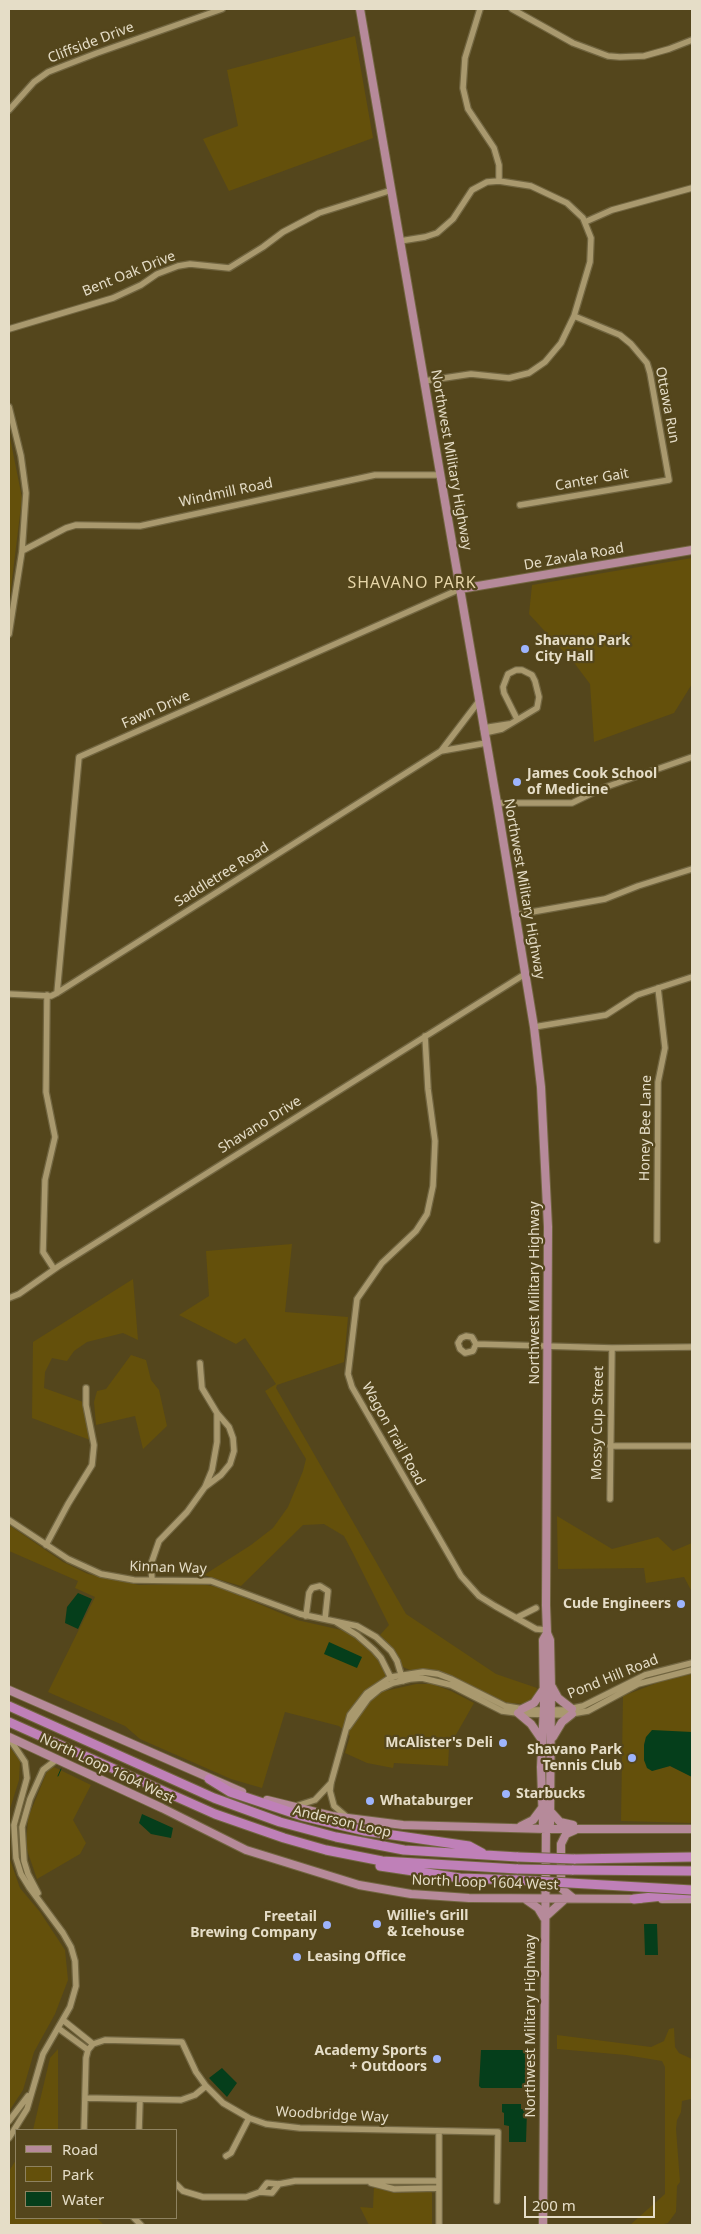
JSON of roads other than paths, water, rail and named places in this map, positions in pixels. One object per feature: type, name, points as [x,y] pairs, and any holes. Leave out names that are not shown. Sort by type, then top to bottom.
[{"type":"highway","name":"Anderson Loop","points":[[9,1706],[214,1798],[317,1833],[404,1850],[486,1856],[574,1859],[692,1858]]},
{"type":"highway","name":"Anderson Loop","points":[[9,1722],[216,1814],[284,1838],[354,1856],[382,1861],[518,1869],[692,1871]]},
{"type":"highway","points":[[209,1779],[230,1792],[302,1816],[365,1831],[469,1846],[486,1856]]},
{"type":"highway","points":[[354,1856],[378,1866],[460,1878],[692,1892]]},
{"type":"highway","points":[[634,1899],[692,1892]]},
{"type":"main road","name":"Northwest Military Highway","points":[[360,9],[497,803],[534,1027],[541,1087],[547,1178],[547,1632],[543,1640],[548,1688],[547,1712],[542,1740],[542,1808],[543,1824],[546,1828],[543,2225]]},
{"type":"main road","name":"De Zavala Road","points":[[460,589],[692,550]]},
{"type":"main road","points":[[542,1740],[520,1711],[534,1703],[548,1688],[572,1712],[562,1722],[551,1741]]},
{"type":"main road","points":[[9,1690],[209,1779],[289,1806],[349,1818],[404,1825],[692,1829]]},
{"type":"main road","name":"Northwest Military Highway","points":[[546,1828],[550,1824],[551,1741],[547,1712]]},
{"type":"main road","name":"North Loop 1604 West","points":[[9,1738],[162,1808],[246,1850],[359,1886],[445,1897],[692,1899]]},
{"type":"main road","points":[[518,1827],[530,1822],[542,1808]]},
{"type":"main road","points":[[550,1811],[560,1822],[585,1828]]},
{"type":"main road","points":[[578,1899],[568,1895],[561,1888],[562,1844],[566,1834],[585,1828]]},
{"type":"main road","points":[[523,1898],[538,1908],[544,1918],[565,1899]]},
{"type":"street","name":"Cliffside Drive","points":[[9,110],[34,82],[48,72],[222,9]]},
{"type":"street","points":[[480,9],[465,58],[462,88],[468,109],[494,148],[499,165],[499,180]]},
{"type":"street","points":[[512,9],[573,43],[608,56],[644,56],[669,50],[692,40]]},
{"type":"street","points":[[400,241],[437,233],[453,219],[472,190],[487,182],[499,180],[531,186],[549,193],[572,206],[585,222],[591,243],[590,262],[574,316],[554,352],[545,362],[528,373],[509,378],[471,374],[424,381]]},
{"type":"street","points":[[585,222],[612,210],[692,188]]},
{"type":"street","name":"Bent Oak Drive","points":[[9,329],[113,298],[142,285],[157,274],[178,266],[190,264],[228,268],[256,252],[283,232],[319,212],[392,190]]},
{"type":"street","name":"Ottawa Run","points":[[574,316],[620,335],[637,350],[647,363],[668,480]]},
{"type":"street","points":[[9,407],[25,479],[22,551],[9,634]]},
{"type":"street","name":"Windmill Road","points":[[22,551],[76,525],[140,526],[375,475],[441,475]]},
{"type":"street","name":"Canter Gait","points":[[520,505],[668,480]]},
{"type":"street","name":"Fawn Drive","points":[[57,993],[79,757],[460,589]]},
{"type":"street","points":[[484,730],[502,729],[516,719],[534,711],[539,701],[538,689],[534,678],[522,670],[508,674],[503,686],[504,693],[516,719]]},
{"type":"street","name":"Saddletree Road","points":[[9,994],[48,995],[57,993],[394,783],[441,751],[479,701]]},
{"type":"street","name":"Saddletree Road","points":[[441,751],[486,743]]},
{"type":"street","points":[[497,803],[572,803],[603,788],[692,757]]},
{"type":"street","points":[[515,915],[606,899],[638,886],[692,869]]},
{"type":"street","name":"Shavano Drive","points":[[9,1298],[20,1294],[54,1269],[525,974]]},
{"type":"street","points":[[534,1027],[606,1015],[637,995],[692,976]]},
{"type":"street","name":"Honey Bee Lane","points":[[657,1240],[658,1082],[665,1048],[658,988]]},
{"type":"street","points":[[48,995],[46,1092],[55,1137],[45,1180],[43,1252],[54,1269]]},
{"type":"street","name":"Wagon Trail Road","points":[[425,1036],[428,1089],[434,1141],[433,1186],[427,1214],[416,1231],[382,1263],[357,1299],[348,1374],[352,1387],[456,1570],[480,1596],[536,1629],[547,1632]]},
{"type":"street","points":[[476,1344],[612,1348],[692,1347]]},
{"type":"street","name":"Mossy Cup Street","points":[[610,1499],[612,1348]]},
{"type":"street","points":[[200,1363],[202,1388],[217,1413],[229,1427],[233,1438],[234,1451],[230,1464],[221,1476],[205,1487]]},
{"type":"street","points":[[46,1545],[68,1504],[92,1466],[94,1445],[86,1388]]},
{"type":"street","points":[[152,1580],[152,1564],[159,1541],[187,1512],[205,1487],[216,1456],[217,1413]]},
{"type":"street","points":[[610,1446],[692,1446]]},
{"type":"street","name":"Kinnan Way","points":[[9,1520],[75,1563],[100,1574],[119,1578],[211,1581],[306,1616],[357,1626],[382,1642],[397,1661],[403,1678]]},
{"type":"street","points":[[306,1616],[309,1593],[312,1588],[320,1586],[328,1591],[325,1619]]},
{"type":"street","points":[[516,1618],[536,1608]]},
{"type":"street","name":"Kinnan Way","points":[[336,1622],[357,1635],[374,1650],[381,1658],[392,1680]]},
{"type":"street","points":[[374,1650],[382,1642]]},
{"type":"street","name":"Pond Hill Road","points":[[392,1680],[423,1672],[438,1674],[451,1679],[502,1711],[572,1712],[588,1711],[602,1700],[655,1675],[692,1663]]},
{"type":"street","name":"Pond Hill Road","points":[[655,1675],[692,1670]]},
{"type":"street","points":[[349,1818],[338,1811],[330,1796],[331,1783],[350,1715],[358,1702],[377,1685],[392,1680]]},
{"type":"street","points":[[9,1738],[25,1762],[27,1778],[14,1825],[16,1858],[21,1874],[29,1887],[63,1933],[75,1961],[76,1986],[70,2007],[43,2054],[27,2109],[9,2138]]},
{"type":"street","points":[[43,1904],[28,1874],[24,1861],[22,1826],[30,1799],[43,1770],[56,1760]]},
{"type":"street","points":[[289,1806],[301,1805],[315,1800],[331,1783]]},
{"type":"street","points":[[63,2020],[93,2044],[88,2050],[86,2058],[84,2129]]},
{"type":"street","points":[[58,2028],[88,2050]]},
{"type":"street","points":[[77,2041],[82,2034]]},
{"type":"street","name":"Woodbridge Way","points":[[93,2044],[105,2040],[182,2042],[196,2072],[206,2086],[223,2103],[249,2118],[266,2124],[291,2128],[498,2132],[497,2201]]},
{"type":"street","points":[[85,2098],[140,2100],[190,2098],[206,2086]]},
{"type":"street","points":[[9,2121],[30,2094]]},
{"type":"street","points":[[139,2129],[140,2100]]},
{"type":"street","points":[[226,2156],[231,2152],[249,2118]]},
{"type":"street","points":[[439,2131],[439,2225]]},
{"type":"street","points":[[260,2192],[268,2183],[279,2184],[295,2181],[369,2182],[394,2189],[439,2184]]},
{"type":"street","points":[[178,2186],[183,2191],[203,2197],[246,2197],[260,2192],[272,2193],[279,2184]]},
{"type":"water","points":[[78,1593],[92,1599],[78,1629],[65,1623],[67,1607]]},
{"type":"water","points":[[329,1642],[362,1657],[357,1668],[324,1654]]},
{"type":"water","points":[[652,1730],[692,1732],[692,1777],[670,1766],[652,1771],[647,1768],[644,1760],[644,1745],[646,1737]]},
{"type":"water","points":[[142,1814],[173,1828],[171,1838],[151,1834],[139,1823]]},
{"type":"water","points":[[644,1924],[657,1924],[658,1955],[645,1955]]},
{"type":"water","points":[[481,2050],[525,2050],[525,2088],[481,2088],[479,2086]]},
{"type":"water","points":[[222,2068],[237,2083],[227,2097],[209,2078]]},
{"type":"water","points":[[502,2104],[521,2104],[521,2109],[527,2110],[526,2142],[509,2142],[509,2126],[504,2125]]},
{"type":"waterway","points":[[58,1776],[61,1769]]},
{"type":"place","name":"Shavano Park City Hall","points":[[525,649]]},
{"type":"place","name":"James Cook School of Medicine","points":[[517,782]]},
{"type":"place","name":"Cude Engineers","points":[[681,1604]]},
{"type":"place","name":"McAlister's Deli","points":[[503,1743]]},
{"type":"place","name":"Shavano Park Tennis Club","points":[[632,1758]]},
{"type":"place","name":"Starbucks","points":[[506,1794]]},
{"type":"place","name":"Whataburger","points":[[370,1801]]},
{"type":"place","name":"Willie's Grill & Icehouse","points":[[377,1924]]},
{"type":"place","name":"Freetail Brewing Company","points":[[327,1925]]},
{"type":"place","name":"Leasing Office","points":[[297,1957]]},
{"type":"place","name":"Academy Sports + Outdoors","points":[[437,2059]]},
{"type":"district","name":"SHAVANO PARK","points":[[412,583]]}]
